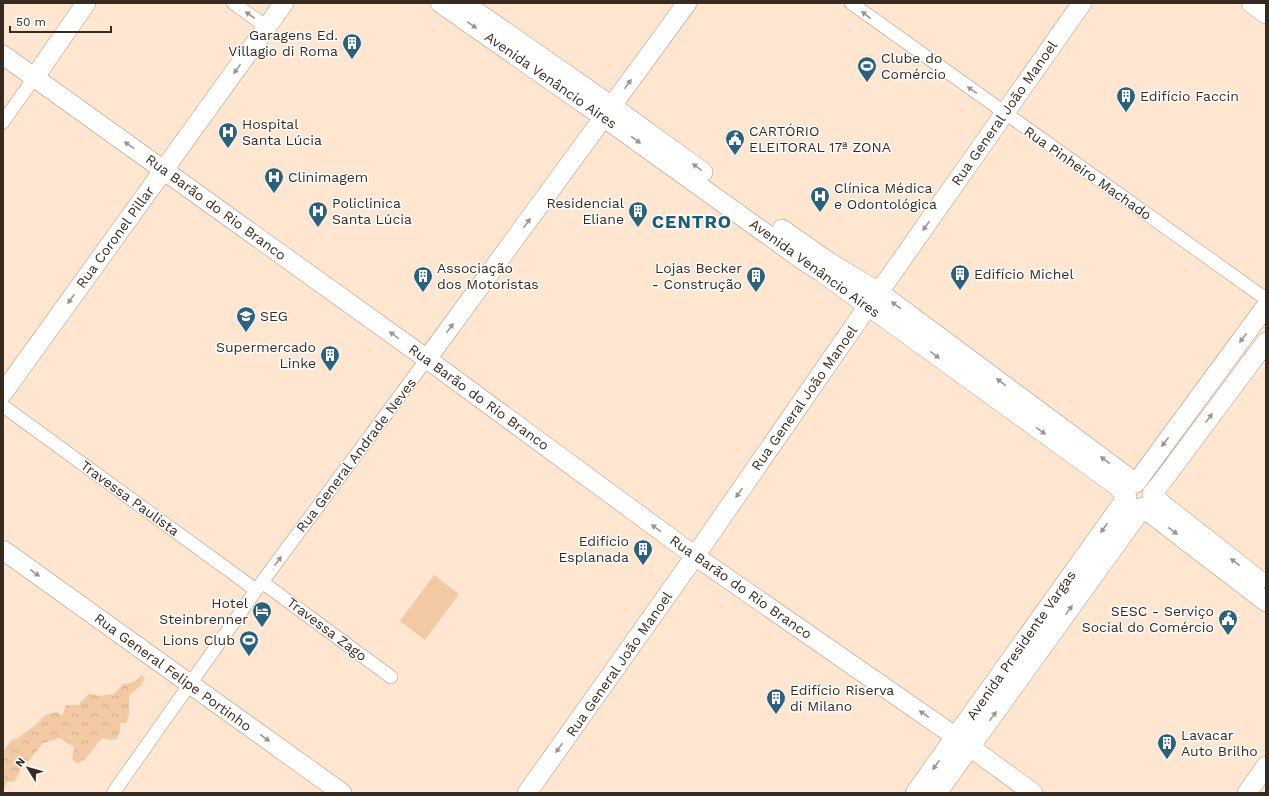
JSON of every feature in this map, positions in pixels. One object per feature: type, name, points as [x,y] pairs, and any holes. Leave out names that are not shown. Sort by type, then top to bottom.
[{"type":"main road","points":[[34,78],[86,3]]},
{"type":"main road","name":"Rua Coronel Pillar","points":[[3,393],[284,3]]},
{"type":"main road","name":"Avenida Venâncio Aires","points":[[440,3],[608,111]]},
{"type":"main road","name":"Avenida Venâncio Aires","points":[[464,3],[608,111],[777,233],[804,261],[825,267],[874,299],[1139,495],[1265,596]]},
{"type":"main road","name":"Rua General Andrade Neves","points":[[427,359],[687,3]]},
{"type":"main road","name":"Rua General João Manoel","points":[[527,793],[695,556],[1082,3]]},
{"type":"main road","points":[[1251,3],[1266,14]]},
{"type":"main road","name":"Rua Barão do Rio Branco","points":[[3,55],[427,359],[695,556],[963,742],[1033,793]]},
{"type":"main road","name":"Avenida Presidente Vargas","points":[[915,793],[963,742],[1139,495],[1266,306]]},
{"type":"main road","name":"Avenida Presidente Vargas","points":[[1139,495],[1164,479],[1266,342]]},
{"type":"main road","name":"Rua General Felipe Portinho","points":[[3,550],[342,793]]},
{"type":"main road","name":"Avenida Presidente Vargas","points":[[937,793],[963,742]]},
{"type":"main road","points":[[1246,793],[1266,766]]},
{"type":"street","points":[[234,3],[267,27]]},
{"type":"street","name":"Rua Pinheiro Machado","points":[[851,3],[1266,300]]},
{"type":"street","points":[[3,122],[34,78]]},
{"type":"street","name":"Rua General Andrade Neves","points":[[112,793],[259,586],[427,359]]},
{"type":"street","name":"Travessa Paulista","points":[[3,406],[259,586]]},
{"type":"street","name":"Travessa Zago","points":[[259,586],[391,677]]},
{"type":"green space","points":[[434,575],[459,594],[425,640],[400,621]]},
{"type":"green space","points":[[142,675],[145,679],[129,696],[129,716],[126,723],[120,723],[120,732],[116,739],[109,740],[102,738],[85,759],[77,764],[72,759],[74,747],[60,738],[43,743],[26,764],[22,764],[14,782],[8,781],[3,788],[3,751],[12,740],[18,738],[37,724],[45,715],[57,712],[62,716],[66,705],[78,705],[90,693],[98,696],[114,694],[123,684],[133,682]]},
{"type":"place","name":"Garagens Ed. Villagio di Roma","points":[[352,60]]},
{"type":"place","name":"Clube do Comércio","points":[[867,83]]},
{"type":"place","name":"Edifício Faccin","points":[[1126,113]]},
{"type":"place","name":"Hospital Santa Lúcia","points":[[228,149]]},
{"type":"place","name":"CARTÓRIO ELEITORAL 17ª ZONA","points":[[735,156]]},
{"type":"place","name":"Clinimagem","points":[[274,194]]},
{"type":"place","name":"Clínica Médica e Odontológica","points":[[820,213]]},
{"type":"place","name":"Policlinica Santa Lúcia","points":[[318,228]]},
{"type":"place","name":"Residencial Eliane","points":[[638,228]]},
{"type":"place","name":"Edifício Michel","points":[[960,291]]},
{"type":"place","name":"Associação dos Motoristas","points":[[423,293]]},
{"type":"place","name":"Lojas Becker - Construção","points":[[756,293]]},
{"type":"place","name":"SEG","points":[[246,333]]},
{"type":"place","name":"Supermercado Linke","points":[[330,372]]},
{"type":"place","name":"Edifício Esplanada","points":[[643,566]]},
{"type":"place","name":"Hotel Steinbrenner","points":[[262,628]]},
{"type":"place","name":"SESC - Serviço Social do Comércio","points":[[1228,636]]},
{"type":"place","name":"Lions Club","points":[[249,657]]},
{"type":"place","name":"Edifício Riserva di Milano","points":[[776,715]]},
{"type":"place","name":"Lavacar Auto Brilho","points":[[1167,760]]},
{"type":"district","name":"CENTRO","points":[[692,222]]}]
